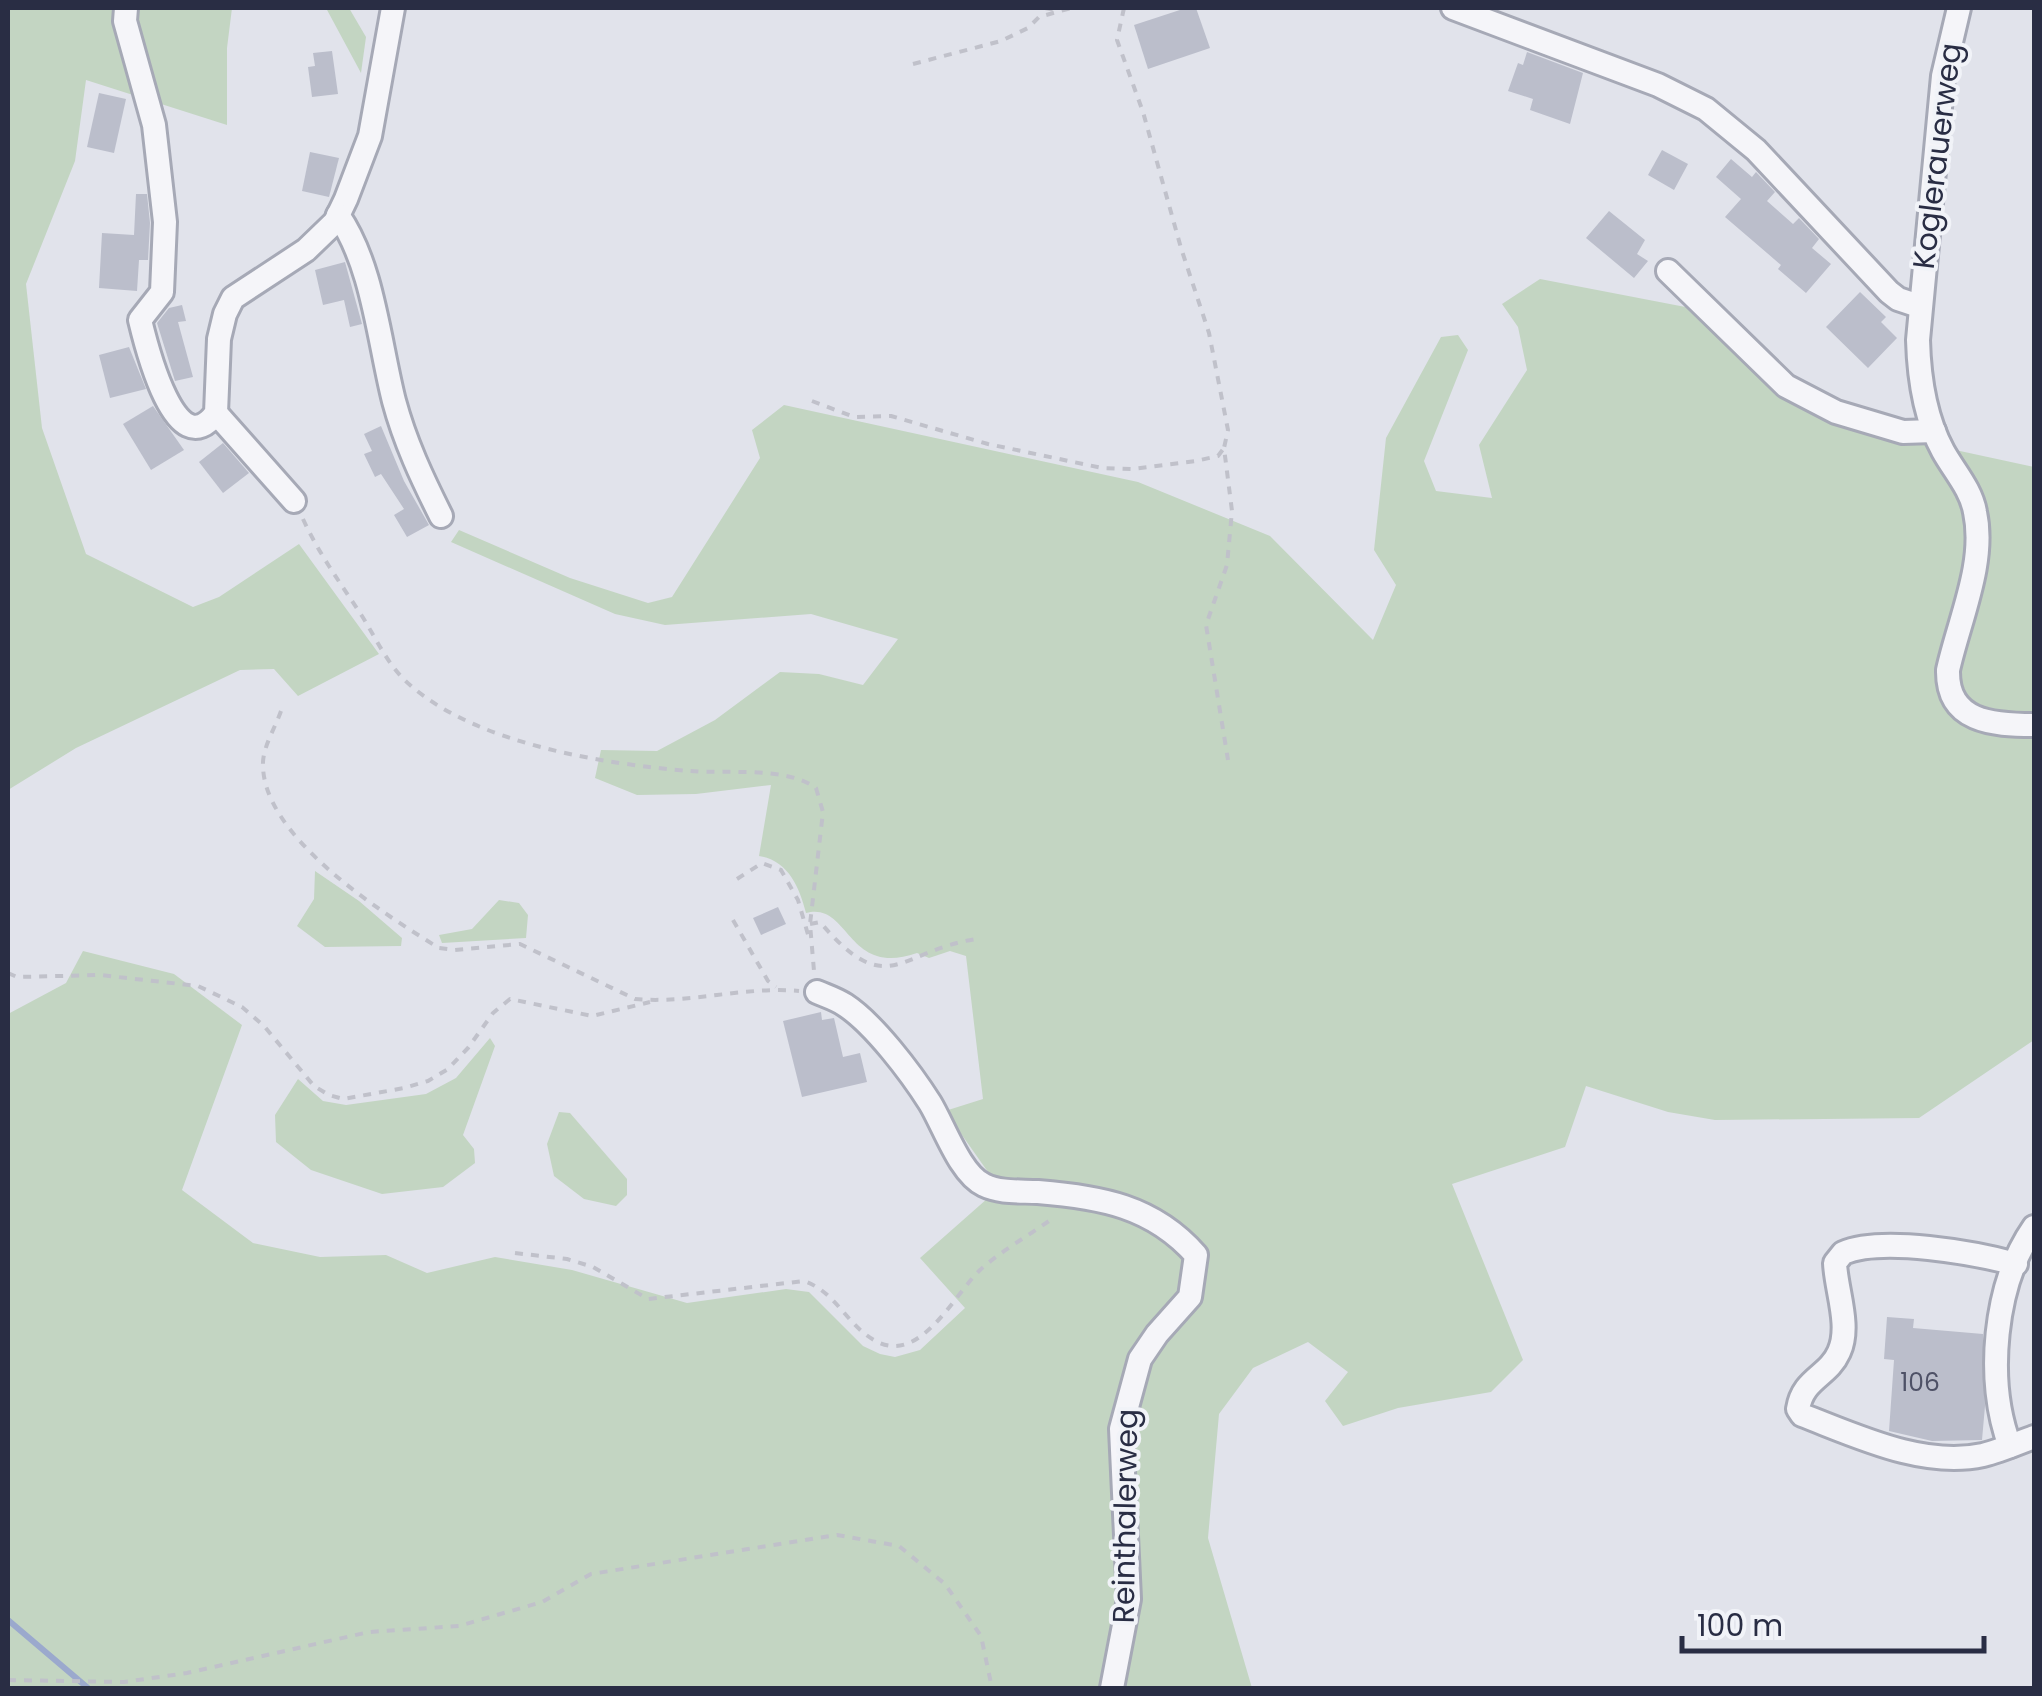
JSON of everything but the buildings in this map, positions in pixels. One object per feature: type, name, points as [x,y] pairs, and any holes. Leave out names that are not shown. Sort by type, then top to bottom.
[{"type":"street","points":[[126,8],[125,21],[154,126],[165,222],[162,292],[140,320],[159,381],[175,416],[198,426],[209,423],[216,413],[219,339],[232,298],[306,250],[338,215],[370,136],[393,8]]},
{"type":"street","points":[[1453,8],[1658,85],[1706,110],[1756,150],[1889,292],[1920,306]]},
{"type":"street","name":"Koglerauerweg","points":[[1959,8],[1945,64],[1920,306],[1919,362],[1934,431],[1970,494],[1977,523],[1974,565],[1948,670],[1950,697],[1955,705],[1976,717],[2034,725]]},
{"type":"street","points":[[338,215],[351,233],[360,257],[412,460],[441,516]]},
{"type":"street","points":[[1668,271],[1786,386],[1836,412],[1903,432],[1934,431]]},
{"type":"street","points":[[216,413],[294,501]]},
{"type":"street","name":"Reinthalerweg","points":[[817,992],[844,1004],[876,1035],[930,1103],[958,1156],[984,1185],[1100,1198],[1148,1217],[1182,1239],[1196,1255],[1190,1297],[1140,1358],[1121,1429],[1130,1599],[1112,1688]]},
{"type":"street","points":[[2010,1446],[1997,1405],[1999,1328],[2016,1264],[2034,1227]]},
{"type":"street","points":[[2016,1264],[1941,1250],[1862,1247],[1844,1253],[1835,1263],[1842,1327],[1839,1352],[1803,1389],[1798,1409],[1802,1415],[1907,1451],[1964,1457],[2034,1436]]},
{"type":"path","points":[[1045,8],[1060,11]]},
{"type":"path","points":[[913,64],[1002,40],[1028,28],[1038,16],[1071,8]]},
{"type":"path","points":[[1124,8],[1117,40],[1143,112],[1180,248],[1209,334],[1228,430],[1224,448],[1232,511],[1227,566],[1206,624],[1228,760]]},
{"type":"path","points":[[812,401],[854,417],[892,416],[1032,454],[1102,468],[1133,469],[1196,461],[1218,456],[1224,448]]},
{"type":"path","points":[[8,973],[17,977],[100,975],[198,986],[222,995],[264,1026],[314,1086],[343,1099],[404,1088],[448,1069],[493,1012],[510,999],[592,1016],[654,1001],[750,989],[817,992],[810,924],[823,812],[816,788],[796,776],[686,770],[565,754],[525,742],[440,706],[408,684],[384,656],[318,553],[294,501]]},
{"type":"path","points":[[281,711],[267,744],[264,778],[274,804],[294,834],[312,856],[341,880],[439,948],[520,944],[620,995],[654,1001]]},
{"type":"path","points":[[737,879],[762,863],[781,870],[798,900],[811,944]]},
{"type":"path","points":[[733,920],[768,981],[780,989]]},
{"type":"path","points":[[810,924],[820,922],[846,950],[871,966],[882,967],[896,967],[957,942],[976,939]]},
{"type":"path","points":[[515,1253],[593,1266],[648,1300],[804,1281],[820,1286],[871,1339],[889,1346],[906,1346],[922,1336],[981,1269],[1049,1221],[1060,1194]]},
{"type":"path","points":[[8,1680],[124,1682],[187,1673],[369,1632],[459,1626],[542,1602],[591,1574],[837,1535],[899,1546],[946,1584],[981,1636],[992,1688]]},
{"type":"green space","points":[[8,8],[232,8],[227,48],[227,125],[86,80],[75,161],[26,284],[42,428],[86,554],[193,607],[219,597],[299,544],[379,654],[298,696],[274,669],[240,670],[76,748],[8,790]]},
{"type":"green space","points":[[326,8],[349,8],[366,37],[361,73]]},
{"type":"green space","points":[[1540,279],[1701,310],[1801,409],[1923,443],[2034,467],[2034,1040],[1919,1118],[1715,1120],[1668,1112],[1586,1086],[1565,1147],[1452,1184],[1523,1360],[1491,1392],[1398,1408],[1343,1426],[1325,1401],[1348,1372],[1308,1342],[1253,1368],[1219,1414],[1208,1538],[1252,1688],[8,1688],[8,1014],[66,983],[83,951],[174,974],[242,1025],[182,1190],[253,1243],[320,1257],[386,1255],[427,1273],[495,1257],[572,1270],[687,1303],[786,1289],[809,1292],[863,1346],[895,1357],[920,1350],[965,1308],[920,1258],[988,1198],[988,1172],[945,1111],[983,1099],[966,956],[950,951],[929,958],[917,953],[894,958],[876,956],[862,948],[832,918],[820,912],[806,913],[791,876],[778,863],[759,856],[771,785],[696,794],[637,795],[595,778],[601,750],[657,751],[715,720],[780,672],[819,674],[863,685],[898,639],[811,614],[665,625],[615,614],[451,542],[459,530],[570,578],[648,603],[672,597],[760,458],[752,430],[784,405],[1138,482],[1270,536],[1373,640],[1396,585],[1374,550],[1386,438],[1441,337],[1458,335],[1468,350],[1424,461],[1436,491],[1492,498],[1479,445],[1527,370],[1518,327],[1502,304]]},
{"type":"green space","points":[[315,871],[359,901],[402,938],[401,946],[325,947],[297,926],[314,899]]},
{"type":"green space","points":[[499,900],[519,903],[528,915],[526,938],[442,943],[439,935],[472,929]]},
{"type":"green space","points":[[490,1038],[495,1046],[463,1135],[474,1149],[475,1163],[443,1187],[382,1194],[311,1170],[276,1142],[275,1115],[298,1079],[323,1101],[346,1105],[426,1094],[456,1078]]},
{"type":"green space","points":[[559,1112],[570,1113],[627,1179],[627,1195],[616,1206],[584,1199],[554,1176],[547,1144]]},
{"type":"waterway","points":[[8,1620],[88,1688]]}]
